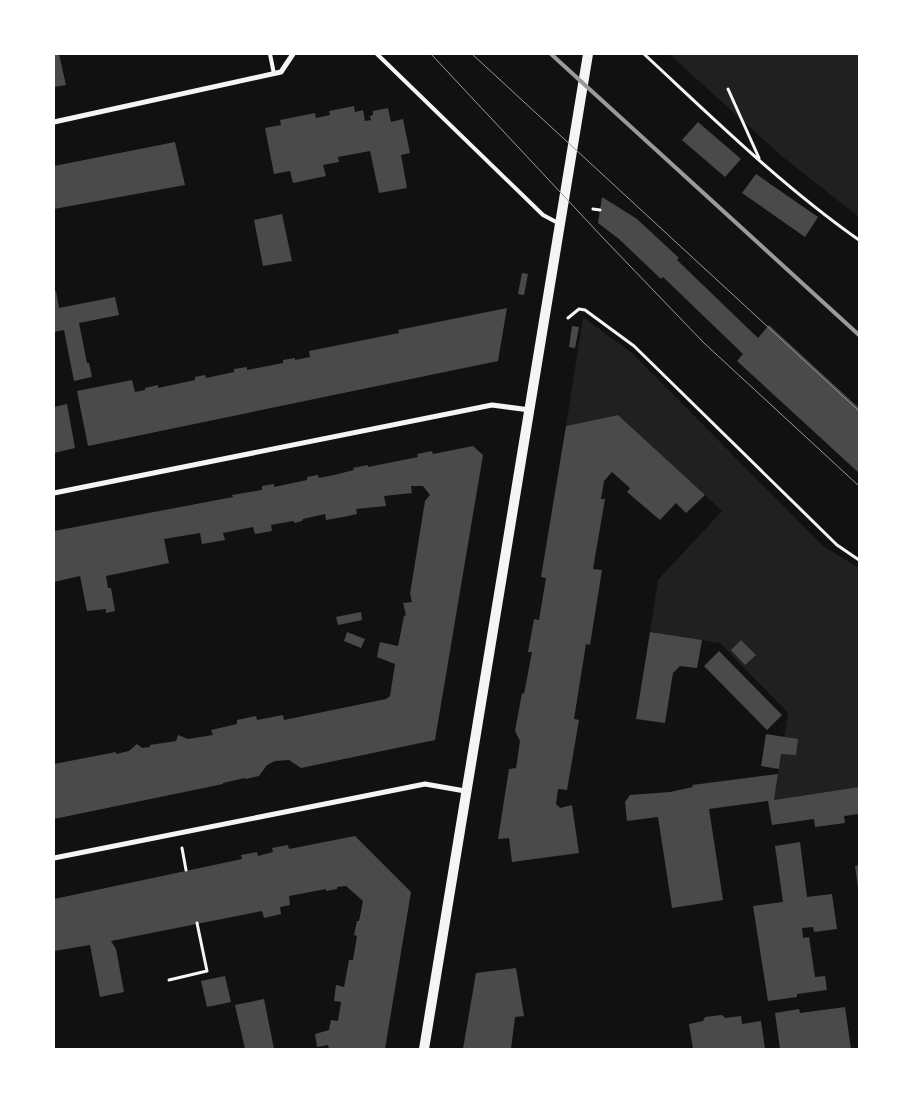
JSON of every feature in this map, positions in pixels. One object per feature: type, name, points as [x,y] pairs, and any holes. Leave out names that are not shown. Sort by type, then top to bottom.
[{"type":"main road","points":[[424,1049],[465,791],[588,54]]},
{"type":"street","points":[[54,122],[274,74],[281,72],[293,54]]},
{"type":"street","points":[[54,493],[492,405],[530,410]]},
{"type":"street","points":[[54,858],[425,784],[465,791]]},
{"type":"lane","points":[[270,54],[274,74]]},
{"type":"lane","points":[[378,54],[543,215],[560,225]]},
{"type":"path","points":[[644,54],[760,161],[825,216],[859,240]]},
{"type":"path","points":[[728,89],[760,161]]},
{"type":"path","points":[[594,209],[600,210]]},
{"type":"path","points":[[568,318],[579,309],[585,310],[634,346],[837,545],[859,560]]},
{"type":"path","points":[[169,980],[207,971],[197,923]]},
{"type":"shaded area","points":[[669,54],[859,54],[859,217],[784,158]]},
{"type":"shaded area","points":[[583,317],[632,353],[823,546],[859,568],[859,787],[774,800],[788,713],[720,643],[650,632],[658,580],[722,511],[618,415],[566,426]]},
{"type":"building","points":[[54,54],[59,54],[66,85],[54,87]]},
{"type":"building","points":[[354,106],[355,112],[363,110],[365,121],[371,120],[370,116],[373,115],[373,111],[388,108],[391,122],[403,119],[410,153],[401,155],[407,188],[379,193],[370,151],[338,157],[339,162],[323,165],[326,176],[293,183],[290,171],[274,174],[265,128],[281,125],[280,120],[315,113],[316,118],[330,115],[329,111]]},
{"type":"building","points":[[698,122],[741,159],[725,177],[682,140]]},
{"type":"building","points":[[175,142],[185,185],[54,209],[54,166]]},
{"type":"building","points":[[756,174],[818,217],[805,237],[742,193]]},
{"type":"building","points":[[602,197],[637,219],[679,258],[677,260],[758,338],[769,325],[859,408],[859,473],[737,361],[743,354],[663,277],[661,279],[619,239],[598,223]]},
{"type":"building","points":[[282,214],[292,261],[263,266],[254,220]]},
{"type":"building","points":[[522,273],[528,274],[524,295],[518,294]]},
{"type":"building","points":[[56,291],[59,308],[115,297],[119,315],[79,323],[87,363],[89,363],[92,377],[74,381],[64,330],[54,332],[54,292]]},
{"type":"building","points":[[507,308],[498,361],[88,446],[77,391],[132,380],[135,392],[158,385],[158,388],[195,380],[195,377],[205,375],[206,378],[234,372],[234,369],[247,367],[247,370],[283,363],[283,360],[310,357],[309,351],[399,333],[398,330]]},
{"type":"building","points":[[572,326],[579,327],[575,348],[569,347]]},
{"type":"building","points":[[67,404],[75,448],[54,453],[54,407]]},
{"type":"building","points":[[618,415],[705,495],[686,513],[676,503],[660,520],[627,492],[630,488],[612,472],[604,481],[601,499],[605,499],[593,569],[602,570],[590,645],[586,644],[574,719],[579,720],[567,790],[558,789],[556,804],[560,808],[572,805],[579,853],[512,862],[509,838],[498,839],[509,769],[516,768],[517,762],[520,741],[515,731],[532,652],[528,652],[534,619],[539,620],[546,578],[541,577],[566,426]]},
{"type":"building","points":[[473,446],[483,455],[435,740],[301,768],[289,760],[275,761],[267,765],[259,776],[54,819],[54,764],[129,751],[137,744],[142,748],[176,741],[178,735],[188,739],[213,735],[211,730],[237,724],[237,720],[256,716],[257,720],[283,715],[284,720],[386,699],[390,696],[395,664],[377,657],[380,642],[398,646],[404,616],[406,615],[403,603],[412,602],[410,594],[425,501],[430,495],[423,486],[411,486],[412,493],[384,496],[386,506],[356,509],[357,514],[326,520],[325,514],[303,519],[295,523],[293,521],[271,525],[272,531],[255,534],[253,527],[223,533],[225,540],[202,544],[200,533],[164,539],[169,563],[106,576],[108,588],[111,588],[115,611],[106,613],[106,609],[87,611],[80,576],[54,582],[54,531],[233,497],[232,495],[262,490],[262,486],[274,484],[274,487],[307,480],[307,477],[318,475],[319,478],[334,475],[354,470],[353,468],[368,465],[368,467],[418,457],[417,454],[432,451],[433,454]]},
{"type":"building","points":[[361,612],[362,620],[338,625],[336,617]]},
{"type":"building","points":[[347,632],[365,639],[361,648],[344,641]]},
{"type":"building","points":[[650,632],[702,640],[697,668],[680,666],[673,673],[665,723],[636,719]]},
{"type":"building","points":[[741,640],[756,655],[745,665],[731,650]]},
{"type":"building","points":[[719,651],[782,715],[767,730],[704,666]]},
{"type":"building","points":[[766,734],[798,739],[796,755],[781,754],[779,769],[761,766]]},
{"type":"building","points":[[778,774],[774,800],[859,787],[859,814],[844,816],[845,823],[815,827],[814,819],[772,825],[768,801],[709,809],[723,900],[672,908],[658,817],[627,821],[625,802],[630,795],[670,792],[693,787],[692,785]]},
{"type":"building","points":[[355,836],[411,892],[385,1049],[329,1049],[328,1045],[317,1047],[315,1034],[329,1030],[331,1020],[338,1021],[341,1002],[334,1001],[336,985],[344,987],[349,960],[353,960],[357,936],[354,935],[363,901],[346,886],[289,896],[290,905],[280,907],[281,914],[264,918],[262,911],[111,941],[116,949],[124,992],[100,997],[90,945],[54,951],[54,899],[242,859],[241,855],[257,852],[258,856],[273,852],[272,848],[288,845],[289,849]]},
{"type":"building","points":[[800,842],[807,897],[832,894],[837,929],[814,932],[813,927],[802,928],[803,938],[809,937],[815,977],[825,976],[827,990],[797,994],[797,997],[768,1001],[753,906],[783,902],[775,846]]},
{"type":"building","points":[[859,865],[859,888],[858,888],[855,866]]},
{"type":"building","points":[[516,968],[524,1016],[515,1017],[511,1049],[463,1049],[476,973]]},
{"type":"building","points":[[225,976],[231,1002],[207,1007],[201,981]]},
{"type":"building","points":[[264,999],[274,1049],[245,1049],[235,1005]]},
{"type":"building","points":[[845,1007],[851,1049],[780,1049],[775,1013],[799,1009],[800,1013]]},
{"type":"building","points":[[722,1015],[725,1018],[741,1016],[742,1024],[761,1021],[765,1049],[693,1049],[689,1024],[703,1021],[705,1017]]},
{"type":"tram line","points":[[431,54],[704,343],[859,486]]},
{"type":"tram line","points":[[472,54],[859,411]]},
{"type":"railway","points":[[551,54],[859,335]]}]
